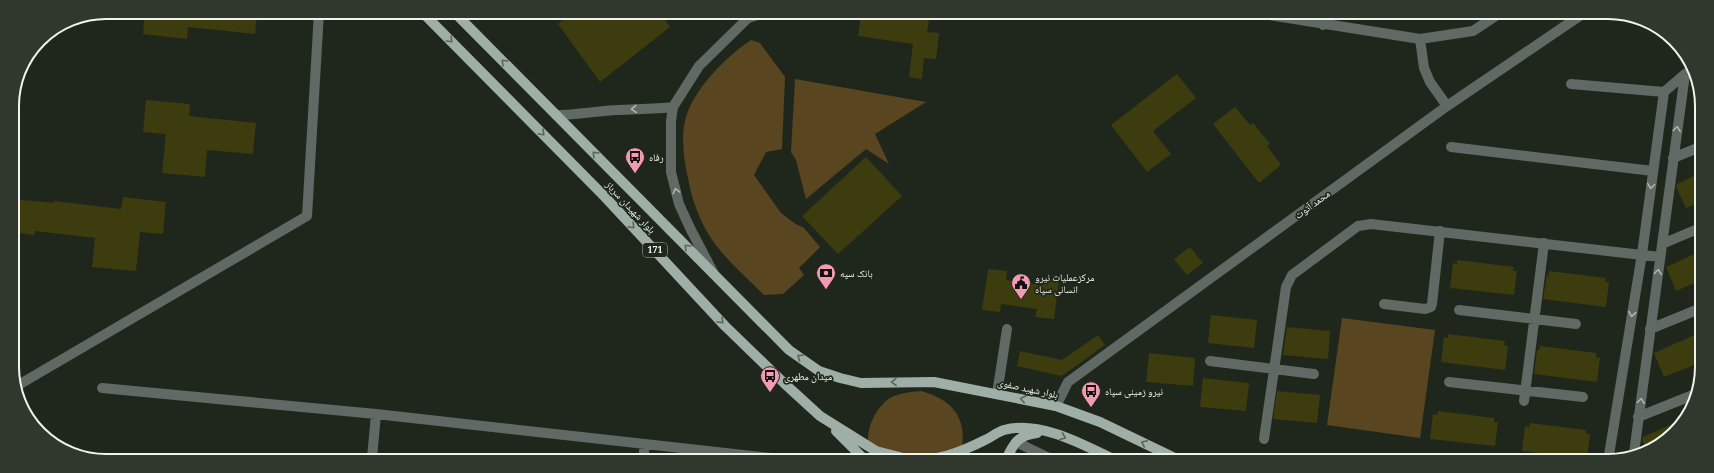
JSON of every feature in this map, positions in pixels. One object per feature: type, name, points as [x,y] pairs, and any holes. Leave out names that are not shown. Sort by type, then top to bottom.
[{"type":"main road","name":"بلوار شهیدان سرباز","points":[[429,19],[599,191],[725,326],[820,416],[876,451],[888,454]]},
{"type":"main road","name":"بلوار شهیدان سرباز","points":[[461,19],[789,350],[819,370],[840,378],[860,383]]},
{"type":"main road","name":"بلوار شهید صفوی","points":[[860,383],[934,382],[1056,406],[1100,422],[1167,454]]},
{"type":"main road","name":"171","points":[[820,416],[859,454]]},
{"type":"main road","points":[[950,454],[986,440],[1003,430],[1021,428],[1048,431],[1101,454]]},
{"type":"main road","points":[[1009,454],[1013,445],[1025,434],[1048,431]]},
{"type":"street","points":[[21,383],[307,216],[319,19]]},
{"type":"street","points":[[716,277],[679,204],[671,172],[671,121],[673,107],[699,66],[743,19]]},
{"type":"street","points":[[1313,19],[1420,39],[1473,31],[1491,19]]},
{"type":"street","name":"محمد آتوت","points":[[1056,406],[1068,382],[1447,106],[1575,19]]},
{"type":"street","points":[[1420,39],[1424,68],[1430,82],[1447,106]]},
{"type":"street","points":[[1609,454],[1642,254],[1664,92],[1688,72]]},
{"type":"street","points":[[1634,450],[1674,158],[1688,73]]},
{"type":"street","points":[[1571,84],[1664,92]]},
{"type":"street","points":[[556,115],[576,115],[609,111],[673,107]]},
{"type":"street","points":[[1451,147],[1653,171]]},
{"type":"street","points":[[1674,158],[1695,149]]},
{"type":"street","points":[[1264,439],[1286,287],[1292,275],[1358,226],[1372,224],[1660,257]]},
{"type":"street","points":[[1662,244],[1695,230]]},
{"type":"street","points":[[1384,304],[1425,309],[1431,307],[1440,231]]},
{"type":"street","points":[[1524,401],[1544,243]]},
{"type":"street","points":[[1459,310],[1576,324]]},
{"type":"street","points":[[1650,329],[1695,311]]},
{"type":"street","points":[[997,394],[1007,329]]},
{"type":"street","points":[[1210,361],[1314,374]]},
{"type":"street","points":[[1450,382],[1583,398]]},
{"type":"street","points":[[102,388],[376,414],[735,454]]},
{"type":"street","points":[[1638,417],[1689,396]]},
{"type":"street","points":[[372,454],[376,414]]},
{"type":"street","points":[[1016,442],[1041,454]]},
{"type":"street","points":[[644,454],[645,444]]},
{"type":"shaded area","points":[[751,40],[760,43],[785,77],[782,149],[766,152],[754,175],[781,213],[794,223],[804,228],[820,247],[799,268],[804,275],[783,294],[764,295],[718,248],[700,218],[689,184],[684,157],[683,135],[685,121],[695,98],[711,75],[731,55]]},
{"type":"shaded area","points":[[795,79],[926,102],[875,134],[889,164],[866,149],[806,199],[796,160],[791,152]]},
{"type":"shaded area","points":[[1342,318],[1435,330],[1420,438],[1327,425]]},
{"type":"shaded area","points":[[921,391],[933,395],[952,407],[958,415],[963,435],[960,454],[871,454],[868,443],[868,435],[870,426],[878,410],[890,398],[905,393]]},
{"type":"building","points":[[144,19],[256,19],[255,34],[188,27],[187,39],[143,34]]},
{"type":"building","points":[[564,19],[665,19],[670,27],[600,82],[558,24]]},
{"type":"building","points":[[860,19],[929,19],[927,32],[939,33],[936,59],[924,58],[922,79],[909,77],[913,44],[858,36]]},
{"type":"building","points":[[1177,74],[1196,98],[1153,131],[1171,154],[1147,172],[1111,125]]},
{"type":"building","points":[[146,100],[190,104],[189,116],[256,123],[253,154],[207,150],[205,177],[162,173],[166,134],[143,132]]},
{"type":"building","points":[[1235,107],[1250,125],[1253,123],[1270,144],[1267,146],[1281,165],[1259,183],[1213,124]]},
{"type":"building","points":[[866,157],[902,196],[838,254],[802,216]]},
{"type":"building","points":[[1695,175],[1695,204],[1686,208],[1676,187],[1677,184]]},
{"type":"building","points":[[123,197],[166,202],[163,234],[140,232],[136,271],[92,267],[95,238],[35,231],[34,235],[19,233],[19,200],[54,203],[54,201],[121,209]]},
{"type":"building","points":[[1190,247],[1203,263],[1187,275],[1174,259]]},
{"type":"building","points":[[1695,254],[1695,283],[1676,291],[1666,267]]},
{"type":"building","points":[[1457,260],[1514,267],[1513,271],[1517,271],[1514,295],[1450,288],[1453,263],[1457,264]]},
{"type":"building","points":[[988,269],[1007,271],[1006,280],[1041,285],[1042,278],[1059,280],[1054,319],[1035,317],[1037,309],[1001,304],[1000,312],[982,310]]},
{"type":"building","points":[[1549,271],[1606,278],[1605,282],[1609,282],[1606,307],[1543,299]]},
{"type":"building","points":[[1211,315],[1257,320],[1254,348],[1208,343]]},
{"type":"building","points":[[1287,327],[1330,331],[1328,359],[1283,355]]},
{"type":"building","points":[[1448,334],[1505,341],[1504,345],[1508,346],[1505,370],[1441,362],[1444,337],[1448,338]]},
{"type":"building","points":[[1098,335],[1105,345],[1062,376],[1017,366],[1020,351],[1062,360]]},
{"type":"building","points":[[1695,335],[1695,365],[1664,377],[1654,353]]},
{"type":"building","points":[[1540,346],[1596,353],[1596,357],[1600,358],[1597,382],[1534,374],[1537,350],[1539,350]]},
{"type":"building","points":[[1149,353],[1195,358],[1193,386],[1146,382]]},
{"type":"building","points":[[1203,378],[1249,383],[1246,411],[1200,407]]},
{"type":"building","points":[[1277,391],[1320,395],[1317,423],[1273,419]]},
{"type":"building","points":[[1438,411],[1494,418],[1494,422],[1498,422],[1495,446],[1430,439],[1433,414],[1437,415]]},
{"type":"building","points":[[1530,423],[1586,430],[1586,434],[1590,434],[1588,454],[1546,454],[1522,451],[1525,426],[1529,427]]},
{"type":"building","points":[[1674,423],[1656,439],[1644,446],[1642,440],[1643,437]]},
{"type":"place","name":"رفاه","points":[[635,174]]},
{"type":"place","name":"بانک سپه","points":[[826,290]]},
{"type":"place","name":"مرکزعملیات نیرو انسانی سپاه","points":[[1021,300]]},
{"type":"place","name":"میدان مطهری","points":[[770,393]]},
{"type":"place","name":"نیرو زمینی سپاه","points":[[1091,408]]}]
